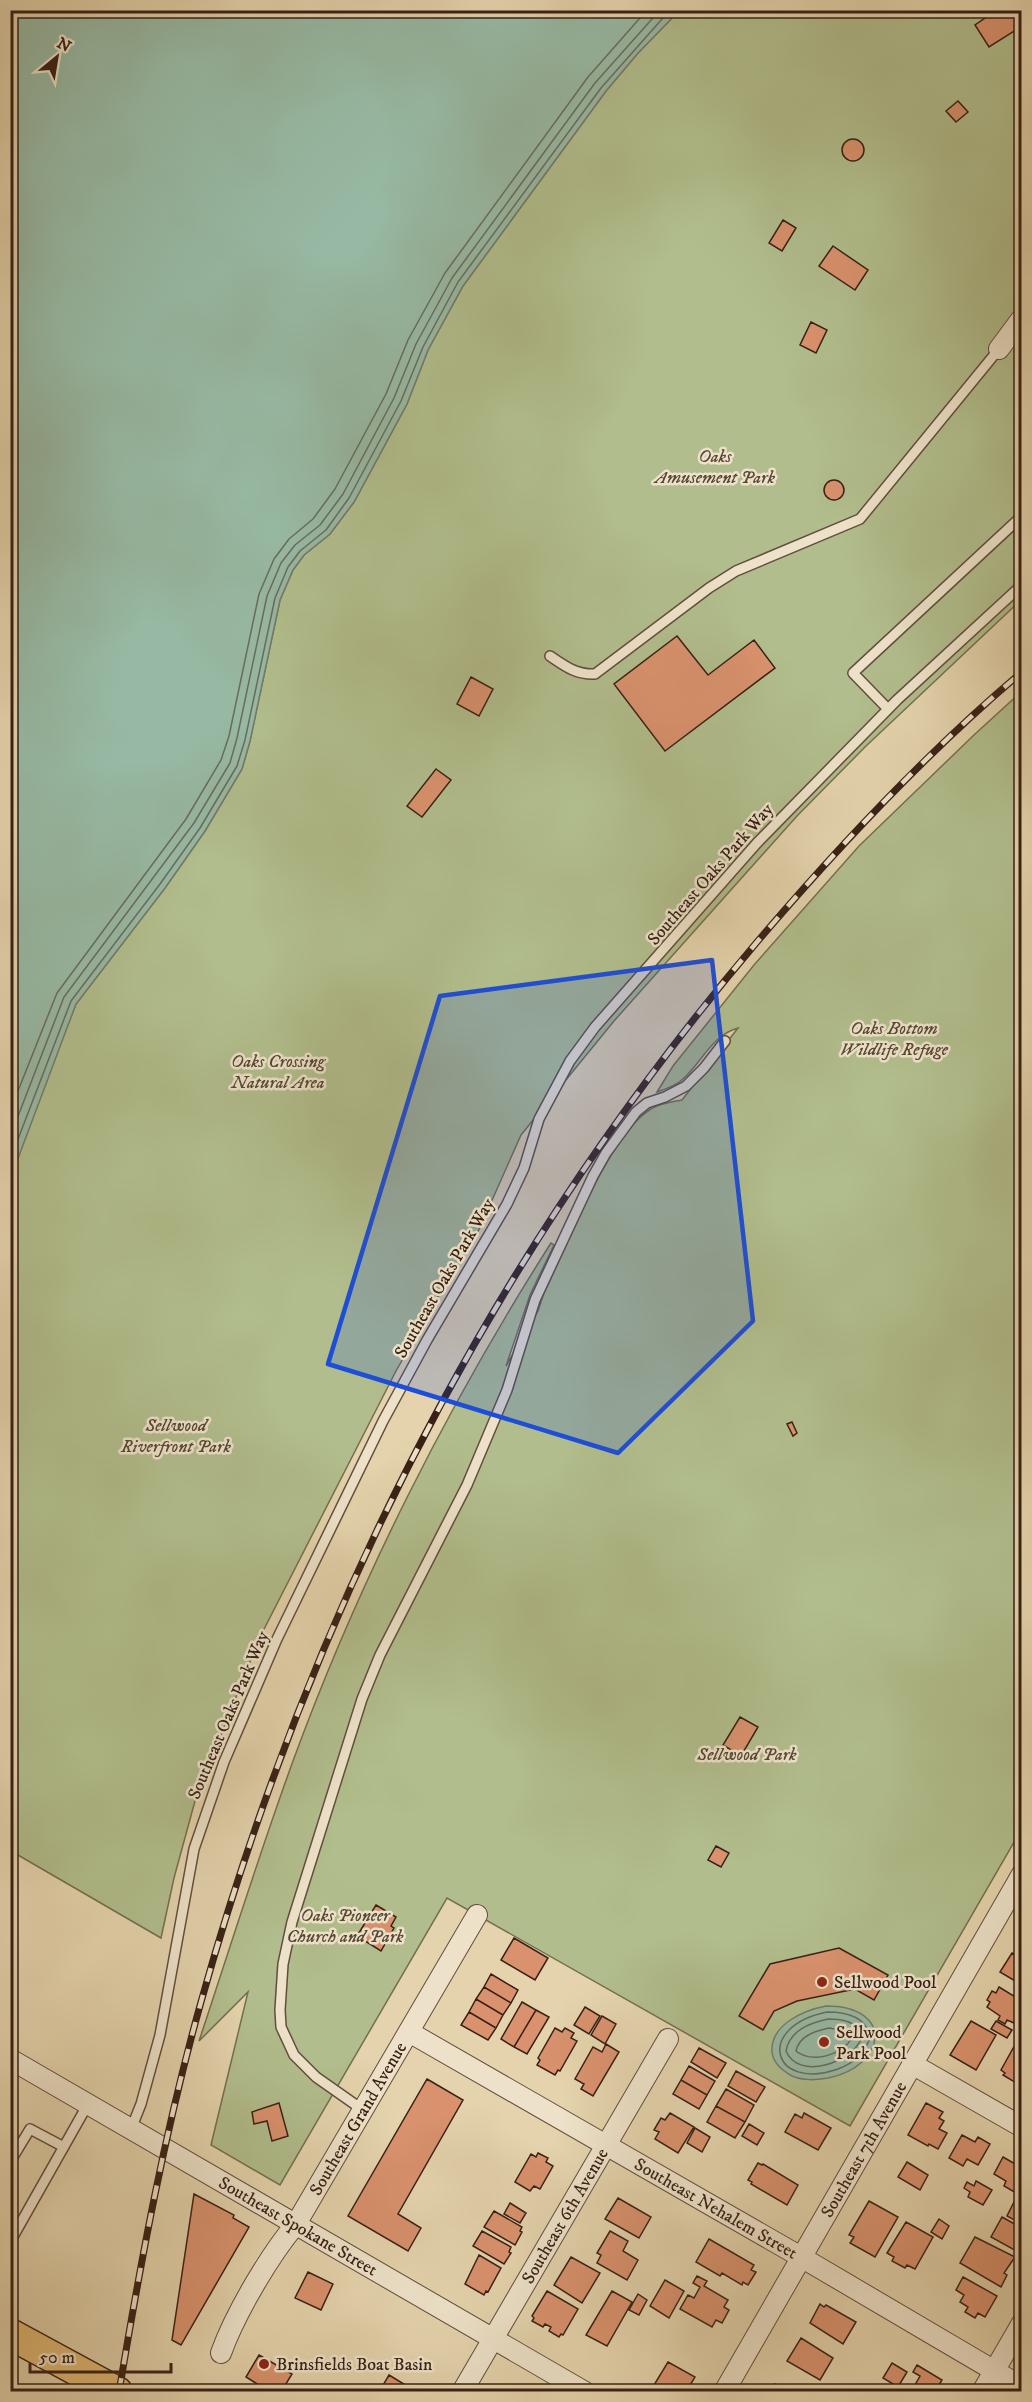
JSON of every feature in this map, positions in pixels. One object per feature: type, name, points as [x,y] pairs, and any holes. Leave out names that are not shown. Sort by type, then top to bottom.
[{"type":"main road","points":[[10,2334],[117,2391]]},
{"type":"street","points":[[999,349],[1022,318]]},
{"type":"street","name":"Southeast 7th Avenue","points":[[724,2391],[1022,1874]]},
{"type":"street","name":"Southeast Grand Avenue","points":[[221,2353],[229,2330],[281,2242],[296,2224],[477,1915]]},
{"type":"street","name":"Southeast Nehalem Street","points":[[409,2032],[1022,2387]]},
{"type":"street","name":"Southeast 6th Avenue","points":[[462,2391],[668,2039]]},
{"type":"street","name":"Southeast Spokane Street","points":[[10,2058],[585,2391]]},
{"type":"street","points":[[912,2064],[1022,2127]]},
{"type":"street","points":[[982,2391],[1022,2323]]},
{"type":"lane","points":[[550,656],[571,671],[583,675],[595,674],[709,588],[736,571],[860,519],[999,349]]},
{"type":"lane","points":[[888,709],[852,673],[1022,516]]},
{"type":"lane","name":"Southeast Oaks Park Way","points":[[131,2128],[141,2104],[160,2035],[194,1849],[217,1779],[277,1639],[383,1421],[422,1349],[507,1204],[524,1168],[543,1110],[570,1061],[595,1026],[757,843],[888,709],[1022,585]]},
{"type":"lane","points":[[363,2110],[316,2077],[294,2055],[281,2027],[280,2010],[283,1964],[292,1922],[362,1699],[380,1655],[467,1485],[507,1390],[535,1300],[593,1176],[606,1153],[636,1112],[647,1103],[665,1098],[686,1086],[704,1068],[714,1052],[725,1041]]},
{"type":"lane","points":[[10,2242],[14,2226],[88,2104]]},
{"type":"lane","points":[[10,2162],[30,2128],[64,2147]]},
{"type":"highlighted area","points":[[712,960],[753,1321],[618,1453],[328,1364],[440,996]]},
{"type":"green space","name":"Oaks Amusement Park","points":[[679,11],[1021,11],[1021,600],[865,747],[797,816],[614,1021],[521,1135],[477,1234],[396,1371],[259,1639],[195,1801],[174,1878],[161,1938],[11,1851],[10,1177],[76,1004],[165,888],[205,831],[242,769],[280,600],[293,570],[304,555],[330,534],[354,502],[407,404],[428,350],[463,286],[606,91],[638,53]]},
{"type":"green space","name":"Sellwood Park","points":[[1021,692],[1021,1830],[850,2126],[447,1898],[280,2185],[211,2145],[248,1992],[199,2041],[293,1761],[346,1627],[408,1495],[477,1366],[551,1243],[554,1245],[530,1295],[506,1366],[538,1311],[590,1193],[620,1142],[635,1122],[651,1109],[682,1100],[738,1028],[714,1043],[680,1081],[657,1092],[673,1066],[754,965],[859,846]]},
{"type":"water","points":[[11,10],[679,11],[638,53],[606,91],[463,286],[428,350],[407,404],[354,502],[330,534],[304,555],[293,570],[280,600],[242,769],[205,831],[165,888],[76,1004],[11,1177]]},
{"type":"water","name":"Sellwood Park Pool","points":[[826,2006],[848,2009],[864,2016],[873,2026],[875,2038],[871,2050],[862,2062],[848,2071],[828,2078],[810,2080],[792,2076],[774,2060],[773,2042],[783,2026],[790,2020],[808,2011]]},
{"type":"building","points":[[997,10],[1022,10],[1022,26],[989,47],[975,25]]},
{"type":"building","points":[[958,101],[968,112],[956,122],[946,111]]},
{"type":"building","points":[[853,139],[861,142],[864,150],[861,158],[853,161],[845,158],[842,150],[845,142]]},
{"type":"building","points":[[783,220],[796,228],[782,251],[769,243]]},
{"type":"building","points":[[833,246],[868,270],[855,290],[819,266]]},
{"type":"building","points":[[811,322],[827,330],[816,353],[800,345]]},
{"type":"building","points":[[834,480],[841,483],[844,490],[841,497],[834,500],[827,497],[824,490],[827,483]]},
{"type":"building","points":[[677,636],[708,675],[754,640],[775,668],[665,751],[614,684]]},
{"type":"building","points":[[471,677],[493,689],[479,716],[457,704]]},
{"type":"building","points":[[436,769],[451,780],[422,817],[407,806]]},
{"type":"building","points":[[792,1422],[797,1433],[793,1436],[787,1424]]},
{"type":"building","points":[[740,1717],[758,1727],[741,1756],[723,1745]]},
{"type":"building","points":[[716,1846],[729,1853],[721,1867],[708,1860]]},
{"type":"building","points":[[10,1852],[17,1856],[10,1867]]},
{"type":"building","points":[[376,1905],[396,1917],[391,1926],[394,1928],[381,1951],[357,1936]]},
{"type":"building","points":[[514,1938],[548,1958],[535,1980],[501,1960]]},
{"type":"building","name":"Sellwood Pool","points":[[839,1948],[888,1975],[874,2000],[855,1989],[797,2001],[774,2011],[763,2030],[739,2016],[770,1964]]},
{"type":"building","points":[[1012,1953],[1022,1959],[1022,1990],[1015,1986],[1017,1982],[1000,1972]]},
{"type":"building","points":[[491,1974],[518,1990],[511,2003],[484,1987]]},
{"type":"building","points":[[484,1987],[511,2003],[503,2015],[476,1999]]},
{"type":"building","points":[[999,1987],[1022,2001],[1022,2011],[1014,2023],[1007,2020],[1005,2024],[998,2020],[1000,2016],[987,2007],[990,2002],[987,2000],[992,1991],[996,1993]]},
{"type":"building","points":[[476,1999],[503,2015],[496,2028],[469,2012]]},
{"type":"building","points":[[522,2002],[536,2010],[514,2047],[501,2039]]},
{"type":"building","points":[[585,2007],[600,2016],[589,2034],[574,2025]]},
{"type":"building","points":[[536,2010],[549,2017],[527,2054],[514,2047]]},
{"type":"building","points":[[469,2012],[496,2028],[488,2040],[461,2025]]},
{"type":"building","points":[[602,2016],[616,2024],[605,2044],[591,2035]]},
{"type":"building","points":[[971,2021],[996,2035],[976,2070],[950,2055]]},
{"type":"building","points":[[996,2021],[1012,2030],[1007,2038],[991,2029]]},
{"type":"building","points":[[555,2028],[562,2032],[565,2028],[574,2033],[571,2038],[577,2041],[560,2071],[558,2070],[555,2075],[537,2065],[540,2060],[538,2058]]},
{"type":"building","points":[[1016,2043],[1022,2046],[1022,2078],[1018,2084],[1003,2075],[1005,2073],[1001,2070]]},
{"type":"building","points":[[606,2044],[619,2052],[593,2096],[581,2089],[584,2084],[575,2079],[593,2047],[602,2052]]},
{"type":"building","points":[[699,2048],[726,2063],[717,2078],[691,2062]]},
{"type":"building","points":[[689,2066],[715,2081],[707,2095],[681,2080]]},
{"type":"building","points":[[736,2071],[765,2087],[756,2102],[728,2086]]},
{"type":"building","points":[[427,2079],[463,2100],[398,2214],[421,2228],[408,2251],[348,2216]]},
{"type":"building","points":[[681,2080],[707,2095],[699,2109],[673,2094]]},
{"type":"building","points":[[726,2089],[754,2105],[745,2122],[716,2106]]},
{"type":"building","points":[[279,2103],[288,2136],[272,2141],[267,2121],[254,2124],[252,2112]]},
{"type":"building","points":[[926,2103],[943,2112],[939,2118],[944,2121],[939,2129],[947,2133],[938,2149],[908,2135]]},
{"type":"building","points":[[716,2106],[745,2122],[735,2138],[707,2122]]},
{"type":"building","points":[[670,2113],[694,2127],[678,2153],[655,2139],[659,2132],[654,2130],[661,2118],[665,2120]]},
{"type":"building","points":[[804,2113],[831,2128],[818,2150],[785,2132],[795,2114],[802,2118]]},
{"type":"building","points":[[749,2124],[764,2133],[757,2145],[742,2136]]},
{"type":"building","points":[[695,2128],[710,2137],[702,2152],[687,2143]]},
{"type":"building","points":[[962,2135],[975,2142],[978,2137],[990,2144],[978,2165],[967,2159],[963,2166],[949,2158]]},
{"type":"building","points":[[538,2153],[548,2158],[546,2162],[553,2166],[540,2189],[534,2186],[530,2191],[515,2182],[531,2154],[536,2157]]},
{"type":"building","points":[[1003,2157],[1015,2164],[1018,2159],[1022,2160],[1022,2183],[1016,2193],[1004,2186],[1006,2181],[994,2174]]},
{"type":"building","points":[[907,2162],[928,2175],[920,2190],[898,2177]]},
{"type":"building","points":[[758,2163],[798,2185],[787,2205],[748,2180]]},
{"type":"building","points":[[976,2181],[992,2190],[983,2205],[968,2197],[970,2192],[964,2188],[967,2182],[974,2186]]},
{"type":"building","points":[[194,2194],[234,2215],[233,2218],[249,2227],[181,2345],[172,2340]]},
{"type":"building","points":[[618,2198],[651,2217],[639,2238],[605,2219]]},
{"type":"building","points":[[1015,2200],[1022,2204],[1022,2216],[1018,2222],[1007,2216]]},
{"type":"building","points":[[869,2201],[898,2217],[875,2257],[850,2243],[854,2237],[849,2235]]},
{"type":"building","points":[[510,2203],[526,2213],[520,2223],[504,2214]]},
{"type":"building","points":[[494,2211],[522,2227],[520,2231],[522,2232],[515,2245],[484,2227]]},
{"type":"building","points":[[1002,2217],[1022,2228],[1022,2254],[991,2237]]},
{"type":"building","points":[[939,2219],[949,2226],[942,2239],[931,2232]]},
{"type":"building","points":[[906,2222],[933,2237],[915,2269],[907,2265],[905,2268],[892,2261],[894,2257],[887,2253]]},
{"type":"building","points":[[482,2231],[511,2247],[509,2252],[511,2253],[504,2264],[473,2246]]},
{"type":"building","points":[[610,2231],[628,2241],[623,2251],[638,2260],[627,2280],[597,2263],[601,2255],[597,2253]]},
{"type":"building","points":[[975,2237],[1015,2257],[1004,2273],[1007,2275],[1001,2287],[960,2263]]},
{"type":"building","points":[[709,2239],[754,2265],[751,2270],[756,2272],[748,2285],[743,2282],[742,2285],[722,2273],[720,2276],[696,2262]]},
{"type":"building","points":[[479,2255],[501,2268],[484,2295],[465,2284]]},
{"type":"building","points":[[571,2257],[600,2273],[582,2303],[554,2285]]},
{"type":"building","points":[[308,2272],[333,2284],[321,2310],[295,2298]]},
{"type":"building","points":[[697,2276],[707,2281],[704,2286],[728,2300],[724,2307],[729,2310],[722,2323],[716,2320],[712,2327],[680,2309],[688,2295],[694,2298],[700,2287],[693,2283]]},
{"type":"building","points":[[963,2277],[997,2296],[985,2317],[978,2313],[975,2318],[965,2312],[968,2307],[960,2302],[964,2295],[956,2290]]},
{"type":"building","points":[[665,2280],[684,2291],[669,2318],[650,2306]]},
{"type":"building","points":[[547,2291],[578,2309],[563,2335],[559,2337],[549,2331],[551,2327],[545,2324],[543,2327],[532,2321],[534,2318],[532,2316]]},
{"type":"building","points":[[612,2291],[632,2302],[607,2346],[586,2335]]},
{"type":"building","points":[[638,2294],[647,2300],[639,2315],[629,2310]]},
{"type":"building","points":[[820,2304],[856,2322],[843,2344],[810,2323]]},
{"type":"building","points":[[801,2338],[833,2358],[820,2380],[787,2361]]},
{"type":"building","name":"Brinsfields Boat Basin","points":[[259,2355],[292,2374],[281,2392],[270,2392],[246,2377]]},
{"type":"building","points":[[668,2362],[695,2377],[686,2392],[665,2392],[654,2385]]},
{"type":"building","points":[[892,2363],[907,2372],[898,2387],[883,2378]]},
{"type":"building","points":[[917,2365],[942,2380],[935,2392],[911,2392],[920,2376],[913,2372]]},
{"type":"building","points":[[389,2375],[412,2389],[410,2392],[379,2392]]},
{"type":"building","points":[[775,2384],[789,2392],[771,2392]]},
{"type":"railway","points":[[119,2392],[145,2244],[176,2098],[201,2002],[246,1857],[297,1715],[356,1576],[421,1442],[494,1311],[574,1184],[662,1061],[757,942],[851,836],[951,735],[1022,672]]},
{"type":"place","name":"Sellwood Pool","points":[[822,1982]]},
{"type":"place","name":"Sellwood Park Pool","points":[[824,2042]]},
{"type":"place","name":"Brinsfields Boat Basin","points":[[264,2364]]},
{"type":"park label","name":"Oaks Bottom Wildlife Refuge","points":[[894,1038]]},
{"type":"park label","name":"Oaks Crossing Natural Area","points":[[278,1071]]},
{"type":"park label","name":"Sellwood Riverfront Park","points":[[176,1435]]},
{"type":"park label","name":"Oaks Pioneer Church and Park","points":[[345,1925]]}]
